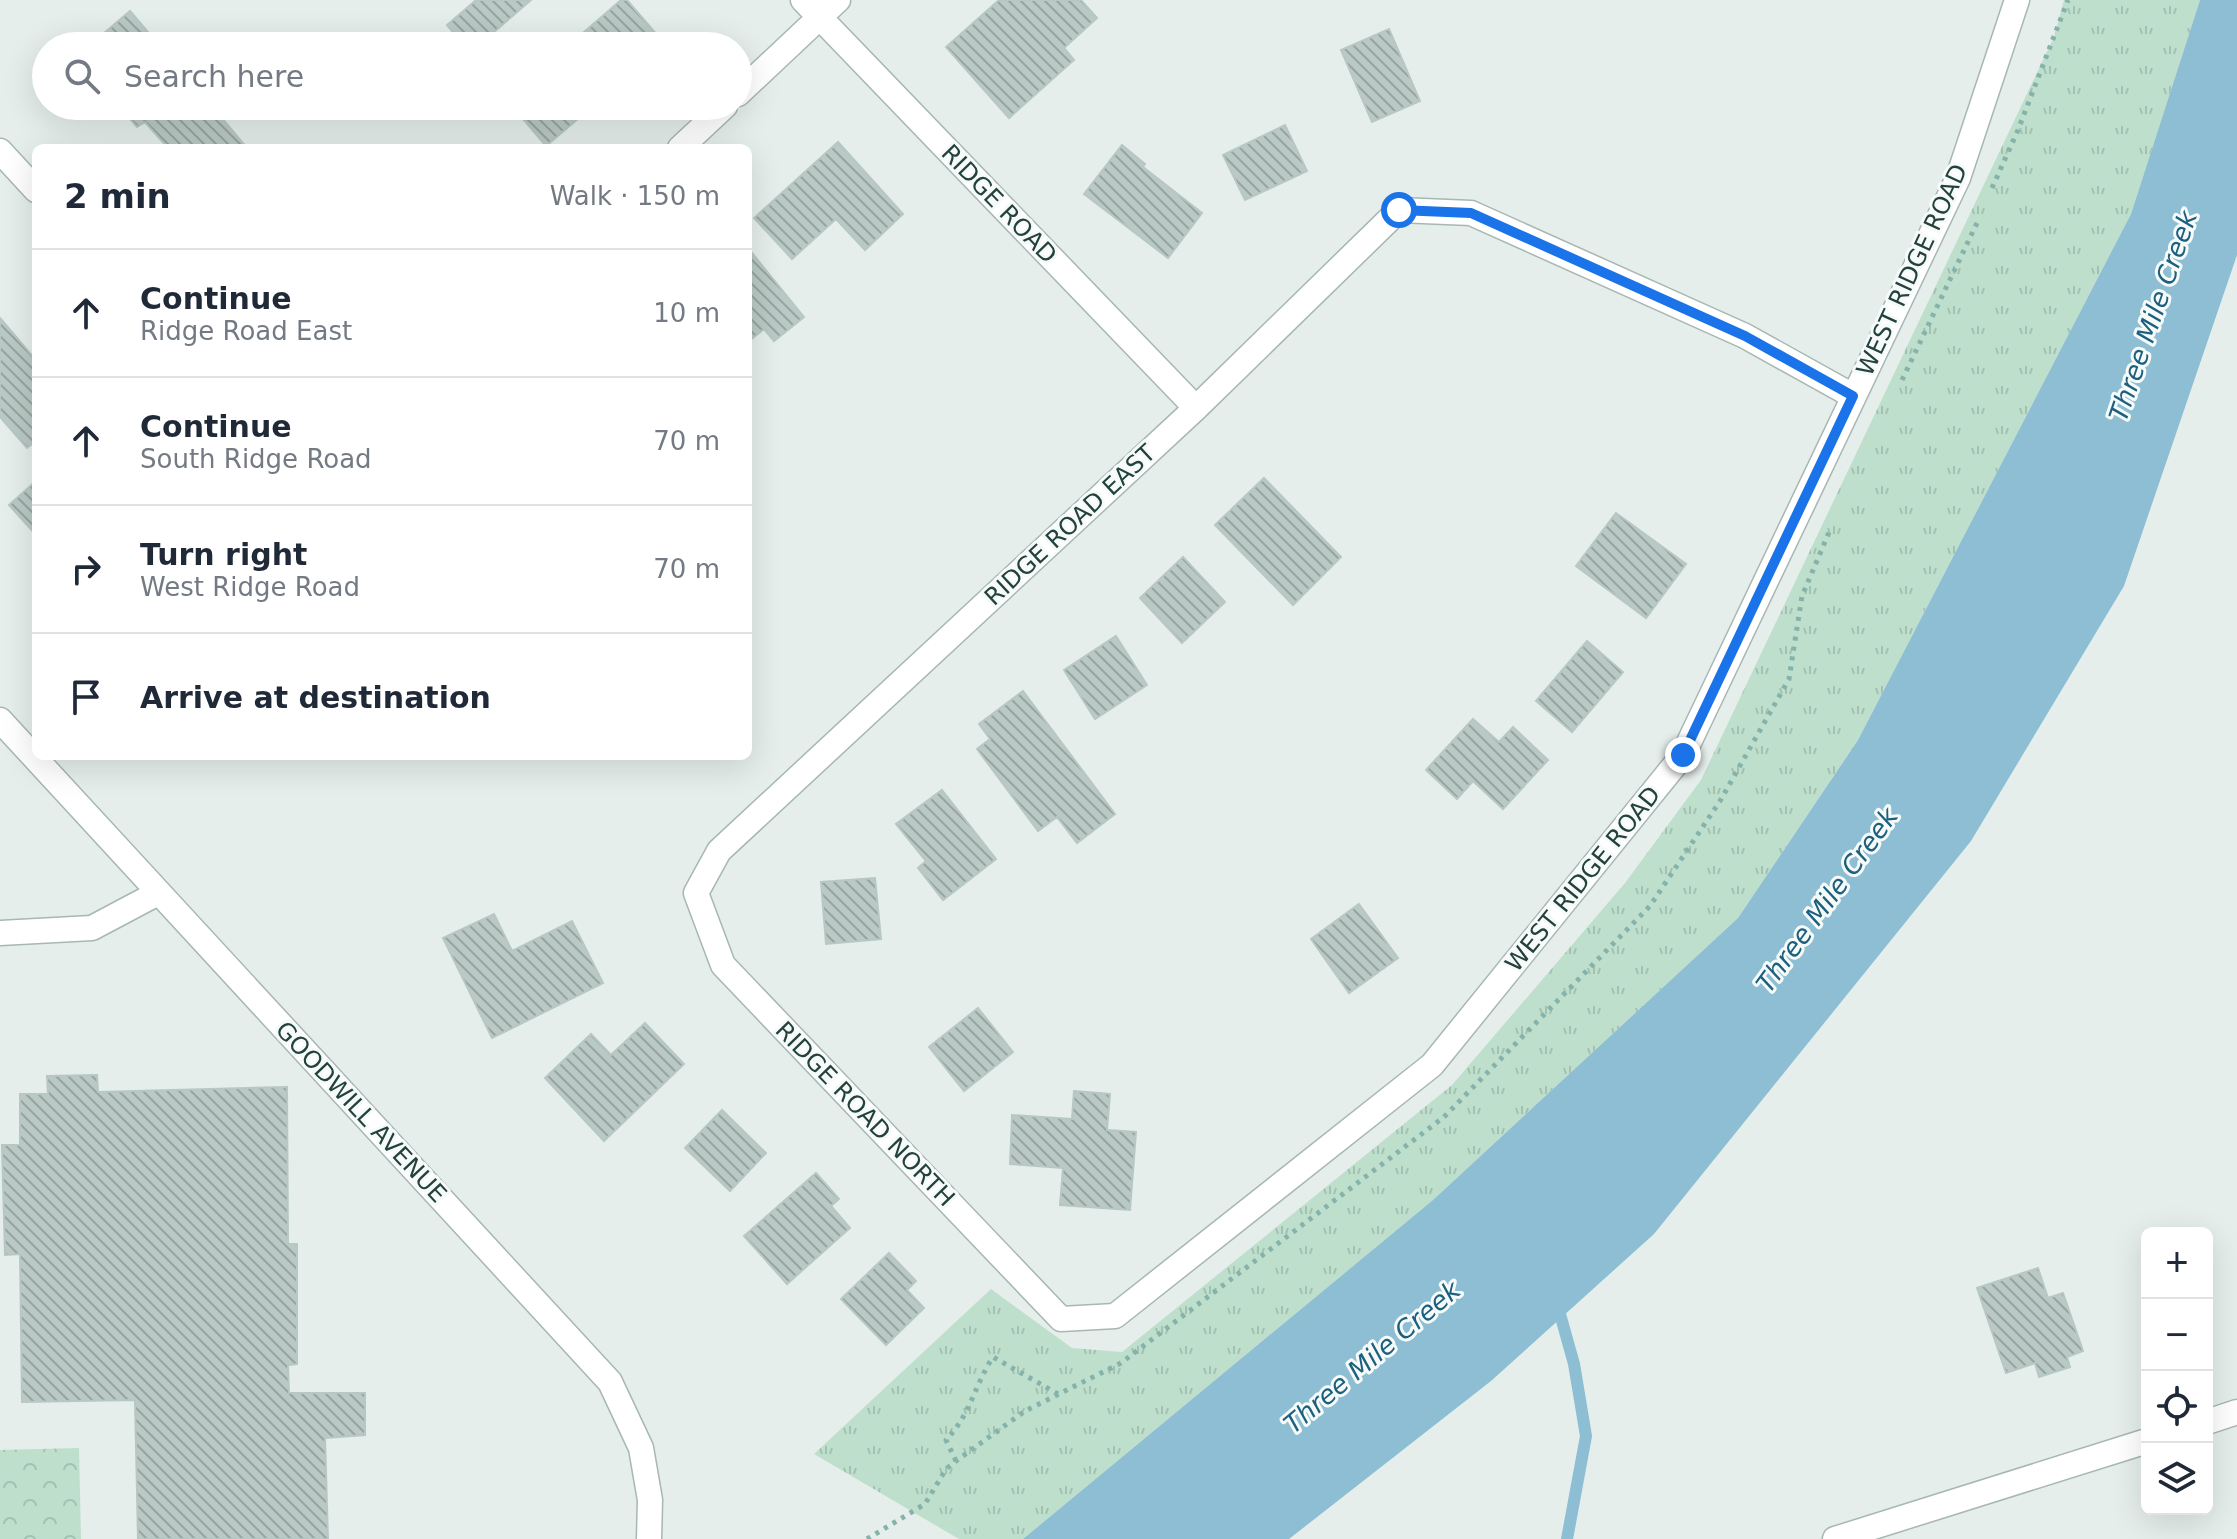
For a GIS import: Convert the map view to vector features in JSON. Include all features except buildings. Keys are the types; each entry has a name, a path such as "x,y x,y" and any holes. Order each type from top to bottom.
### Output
{"street":[{"path":"752,78 811,9 838,0"},
{"name":"WEST RIDGE ROAD","path":"1061,1319 1115,1316 1432,1065 1683,755 1958,178 2017,0"},
{"name":"RIDGE ROAD","path":"811,9 1196,408"},
{"path":"684,144 710,120"},
{"path":"0,151 32,186"},
{"name":"RIDGE ROAD EAST","path":"696,893 719,851 1196,408 1399,210 1471,213 1745,336 1853,396"},
{"name":"GOODWILL AVENUE","path":"0,720 32,755"},
{"name":"GOODWILL AVENUE","path":"37,760 610,1382 641,1448 650,1500 649,1539"},
{"path":"0,933 92,928 158,893"},
{"name":"RIDGE ROAD NORTH","path":"696,893 723,965 1061,1319"},
{"path":"2213,1420 2237,1412"},
{"path":"1835,1539 2141,1443"}],"path":[{"path":"956,1461 946,1440 961,1424 982,1373 993,1357 1058,1394"},
{"path":"867,1539 893,1522"}],"green space":[{"path":"2064,0 2200,0 2131,214 1858,740 1738,918 1433,1200 1023,1539 959,1539 814,1454 991,1289 1072,1348 1122,1352 1452,1085 1625,883 1701,780 2054,37"},
{"path":"79,1448 81,1539 0,1539 0,1450"}],"water":[{"name":"Three Mile Creek","path":"2200,0 2237,0 2237,255 2124,586 1971,841 1654,1234 1491,1381 1289,1539 1023,1539 1433,1200 1738,918 1858,740 2131,214"}],"waterway":[{"path":"1557,1303 1574,1364 1586,1436 1567,1539"}],"route":[{"path":"1399,210 1471,213 1745,336 1853,396 1683,755"}]}
